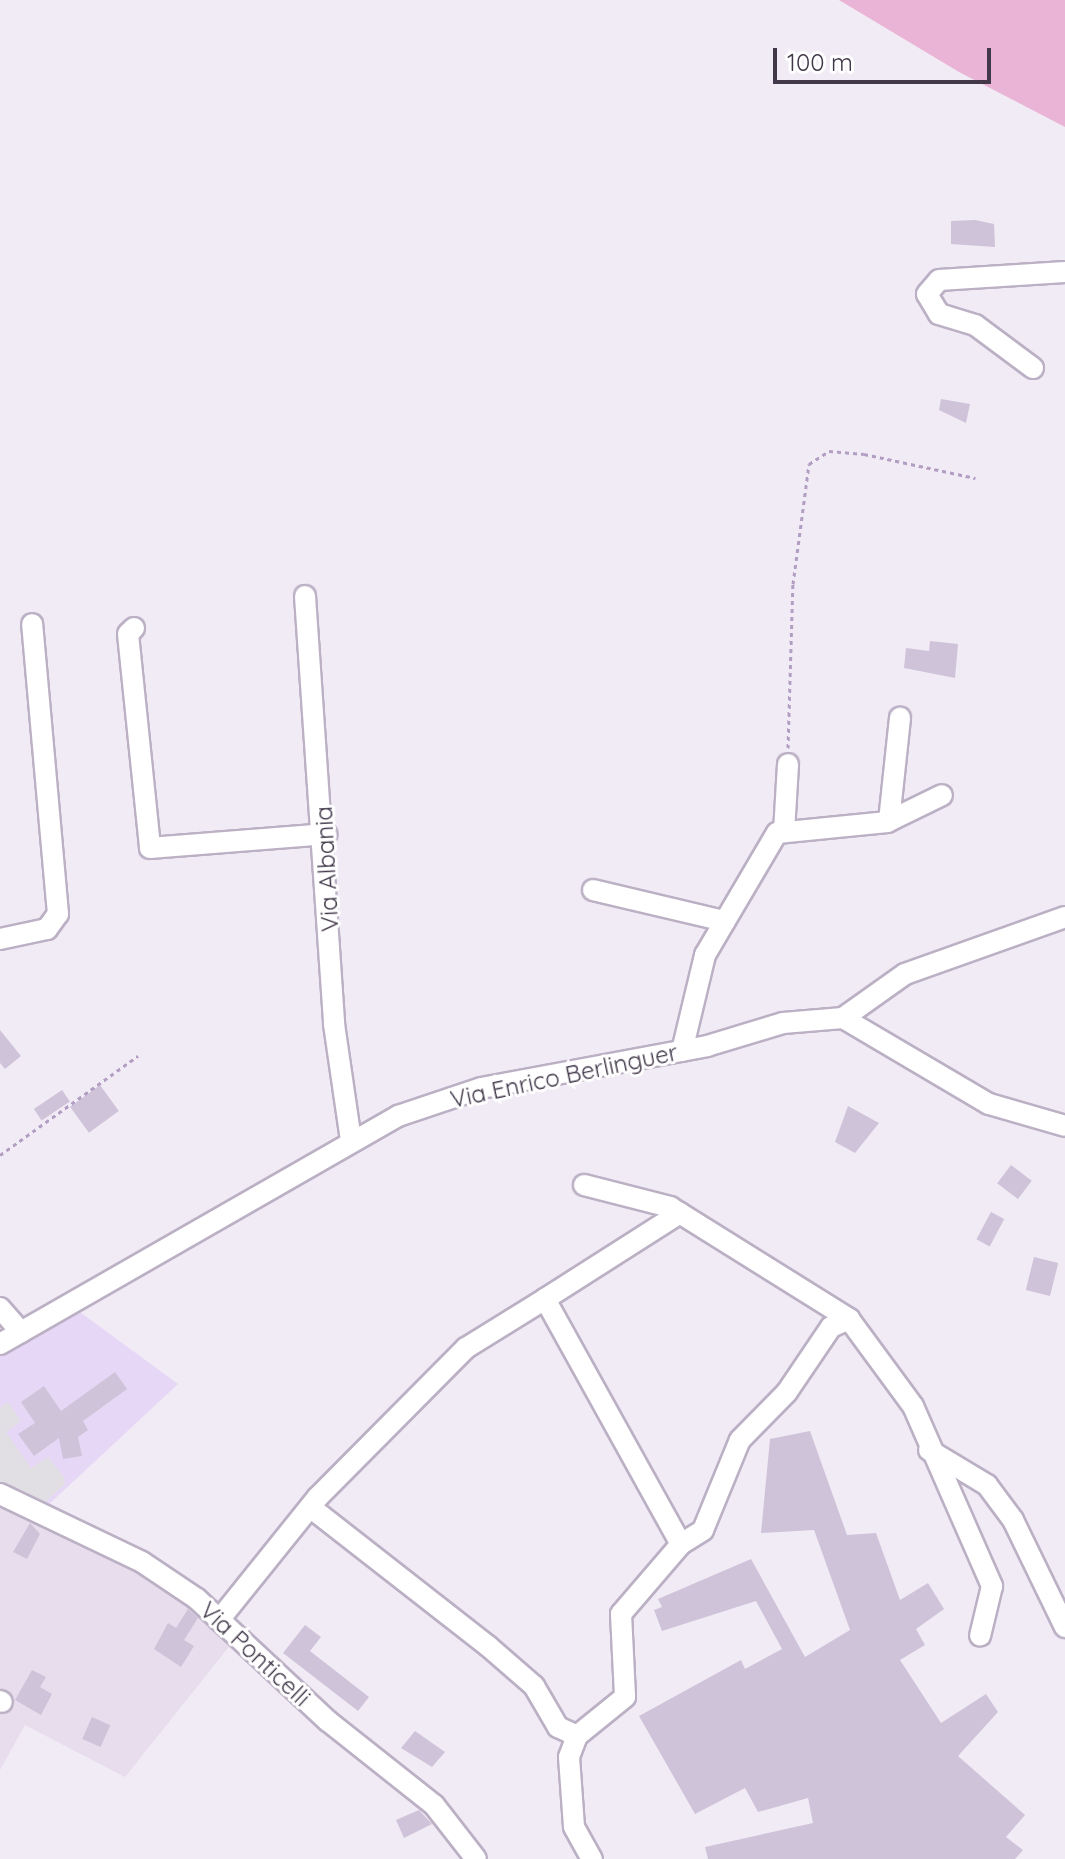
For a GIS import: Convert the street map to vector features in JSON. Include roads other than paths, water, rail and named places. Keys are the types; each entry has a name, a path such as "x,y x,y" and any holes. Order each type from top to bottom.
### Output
{"street":[{"path":"1033,368 975,325 939,314 927,294 939,280 1065,272"},
{"name":"Via Albania","path":"305,596 326,834 334,1024 351,1140"},
{"path":"0,939 47,929 58,918 32,624"},
{"path":"134,628 129,649 150,848 326,834"},
{"path":"889,821 900,718"},
{"path":"682,1051 705,955 784,832 788,764"},
{"path":"784,832 889,821 942,795"},
{"path":"593,890 724,921"},
{"path":"1065,917 905,974 843,1018 989,1104 1065,1126"},
{"name":"Via Enrico Berlinguer","path":"0,1344 351,1140 481,1088 682,1051 783,1023 843,1018"},
{"path":"584,1185 680,1213 849,1319 887,1363 992,1586 980,1636"},
{"path":"219,1620 310,1507 466,1348 680,1213"},
{"path":"545,1299 681,1544"},
{"path":"0,1308 21,1332"},
{"path":"592,1859 574,1827 567,1794 577,1736 625,1697 621,1614 681,1544 703,1530 740,1440 793,1385 831,1327 849,1319"},
{"path":"929,1450 987,1485 1013,1520 1065,1627"},
{"name":"Via Ponticelli","path":"0,1494 142,1562 219,1620 434,1805 476,1859"},
{"path":"310,1507 488,1646 534,1686 558,1727 577,1736"}]}
